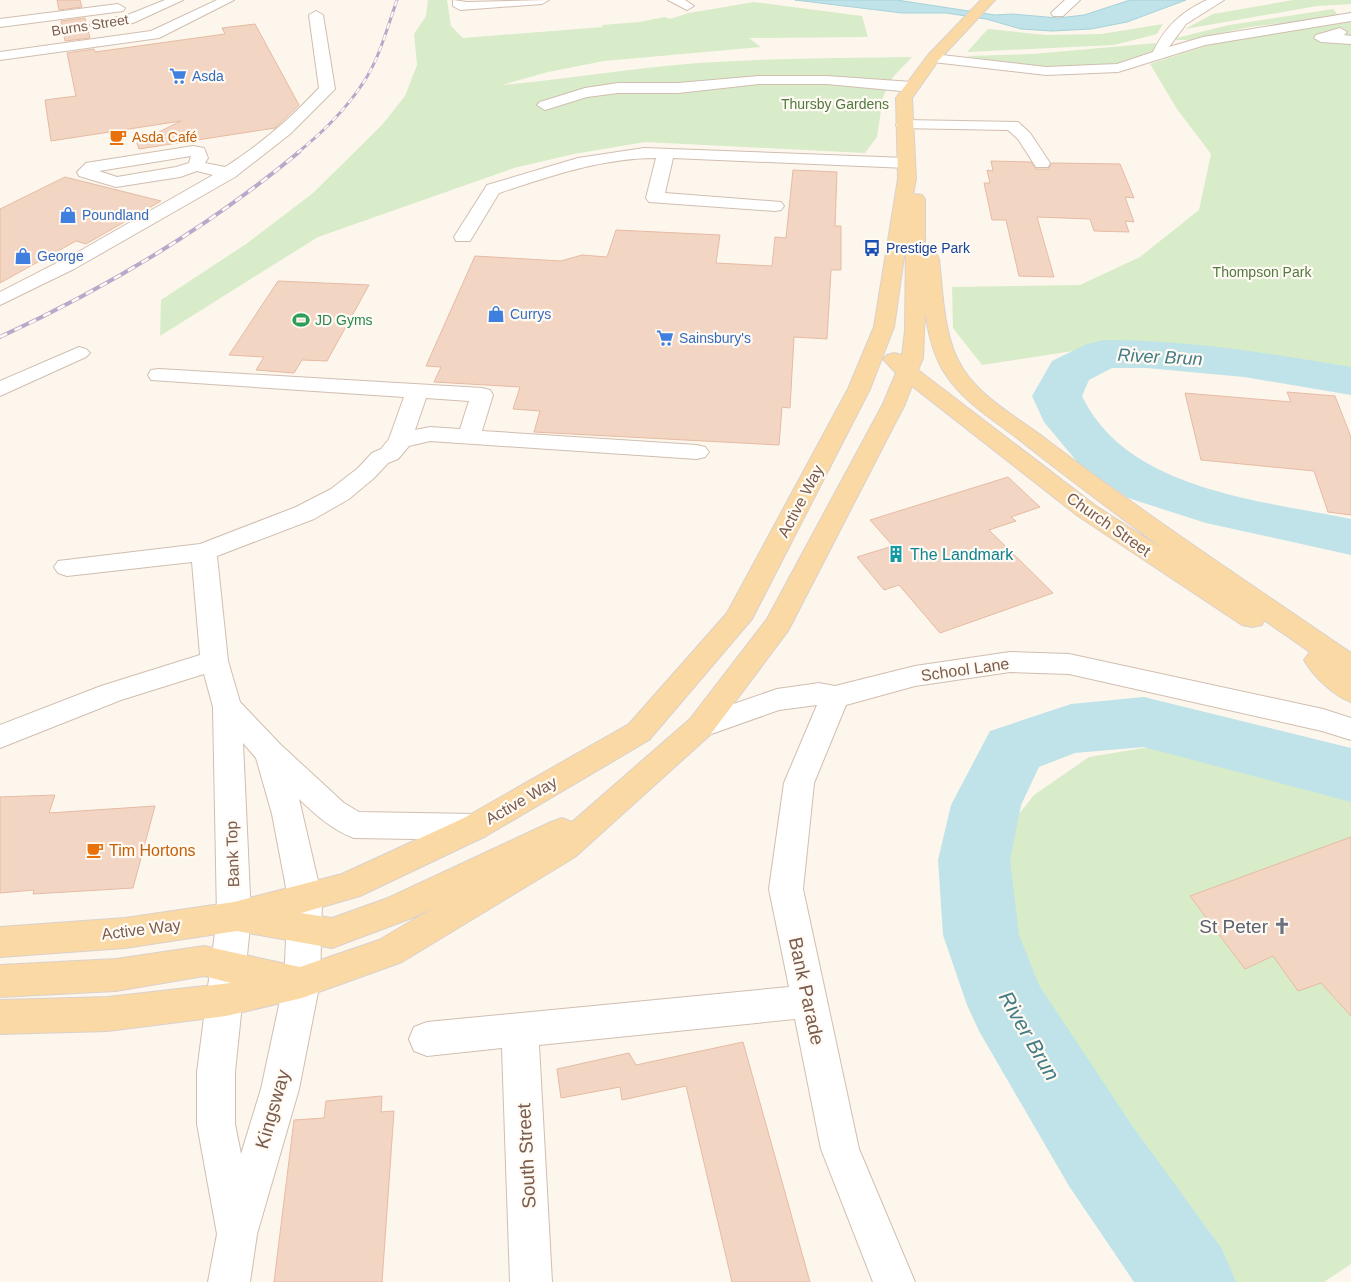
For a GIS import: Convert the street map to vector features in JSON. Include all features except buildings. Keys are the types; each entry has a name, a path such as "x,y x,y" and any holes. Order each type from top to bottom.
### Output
{"main road":[{"path":"0,1017 108,1014 227,983 302,982 390,951 564,848 700,727 778,624 894,404 907,372 915,331 916,199 907,171 904,98 938,52 984,4"},
{"name":"Active Way","path":"0,942 125,933 234,917 305,913 348,886 475,827 639,732 738,619 859,389 880,340 907,171"},
{"name":"Church Street","path":"916,199 926,219 935,300 949,363 964,385 1058,459 1351,667"},
{"name":"Church Street","path":"880,340 887,352 907,372 1012,451 1087,511 1156,558 1318,660 1351,691"},
{"path":"859,389 886,376 907,372 938,377 964,385"},
{"path":"305,913 332,933 400,908 608,809"},
{"path":"0,981 116,975 204,961 227,983"}],"street":[{"name":"Burns Street","path":"79,27 128,20 144,6 176,0"},
{"path":"0,56 154,35 227,0"},
{"path":"460,3 542,0"},
{"path":"1058,13 1073,0"},
{"path":"1161,50 1172,30 1186,15 1217,0"},
{"path":"0,23 144,6"},
{"path":"0,299 40,281 229,173 269,145 310,109 327,89 316,15"},
{"path":"938,52 1046,71 1118,68 1161,50 1203,41 1351,17"},
{"path":"128,20 131,38"},
{"path":"1351,30 1330,33 1320,38 1351,40"},
{"path":"545,105 585,93 618,88 678,88 759,80 827,80 912,87"},
{"path":"904,125 1012,125 1024,136 1042,163"},
{"path":"195,166 200,158 198,152 188,151 92,167 85,172 116,182 180,172 195,166 229,173"},
{"path":"463,236 493,189 604,159 646,152 907,171"},
{"path":"666,153 654,198 775,206"},
{"path":"0,389 79,353"},
{"path":"159,375 482,395 469,437"},
{"path":"399,443 417,391"},
{"path":"67,567 204,552 305,513 340,494 366,473 380,458 390,454 393,446 407,438 430,434 697,452"},
{"name":"Bank Top","path":"204,552 214,661 227,707 234,917 227,983"},
{"path":"0,737 111,693 214,661"},
{"name":"School Lane","path":"700,727 777,700 819,694 835,697 915,676 1010,662 1069,664 1323,720 1351,730"},
{"name":"Bank Parade","path":"835,697 799,783 786,889 840,1149 894,1282"},
{"name":"Bank Top","path":"227,707 270,753 333,812 354,826 475,827"},
{"name":"Bank Top","path":"270,753 288,814 305,913 302,982"},
{"name":"Kingsway","path":"229,1282 236,1234 280,1089 302,982"},
{"name":"Kingsway","path":"227,983 216,1072 216,1124 236,1234"},
{"path":"427,1039 809,1002"},
{"name":"South Street","path":"520,1031 531,1282"}],"green space":[{"name":"Thursby Gardens","path":"428,0 447,0 451,26 463,38 603,27 602,25 639,22 665,17 670,19 689,13 754,2 862,16 868,37 749,38 761,47 604,61 548,72 502,85 699,63 779,59 912,57 893,77 883,97 877,137 865,153 645,142 574,154 514,168 318,237 160,336 161,300 246,244 313,193 382,125 405,96 417,65 414,34 426,16"},
{"path":"1293,0 1351,0 1351,4 1317,6 1185,29 1213,14"},
{"path":"1333,9 1339,16 1250,27 1189,40 1168,40 1229,25"},
{"name":"Thompson Park","path":"1351,17 1351,374 1208,353 1106,346 982,365 953,328 952,287 1080,285 1140,257 1199,210 1211,154 1177,109 1150,64 1255,30"},
{"path":"1163,24 1157,34 1114,45 967,52 988,29 1046,35 1101,34"},
{"path":"1156,43 1153,53 1128,62 1101,67 1043,68 966,56 1033,54"},
{"path":"1149,747 1351,789 1351,1264 1324,1282 1224,1282 1094,1101 1025,994 1002,929 999,839 1034,795 1089,757"}],"water":[{"path":"795,0 897,0 995,15 1012,14 1058,18 1084,15 1130,0 1186,0 1127,22 1091,29 1052,31 1021,29 986,19 946,13 902,13"}],"waterway":[{"name":"River Brun","path":"1351,381 1244,363 1146,354 1104,354 1069,371 1057,396 1069,422 1097,453 1147,486 1206,506 1351,537"},
{"name":"River Brun","path":"1189,1282 1100,1155 1007,1005 981,935 974,860 986,805 1014,749 1071,729 1144,722 1351,775"}],"railway":[{"path":"297,153 332,122 361,86 378,55 397,0"},
{"path":"0,337 79,298 156,254 229,206 299,152"}],"place":[{"name":"Asda","path":"178,76"},
{"name":"Asda Café","path":"118,137"},
{"name":"Poundland","path":"68,215"},
{"name":"Prestige Park","path":"872,248"},
{"name":"George","path":"23,256"},
{"name":"Currys","path":"496,314"},
{"name":"JD Gyms","path":"301,320"},
{"name":"Sainsbury's","path":"665,338"},
{"name":"The Landmark","path":"896,554"},
{"name":"Tim Hortons","path":"95,850"},
{"name":"St Peter","path":"1282,926"}]}
